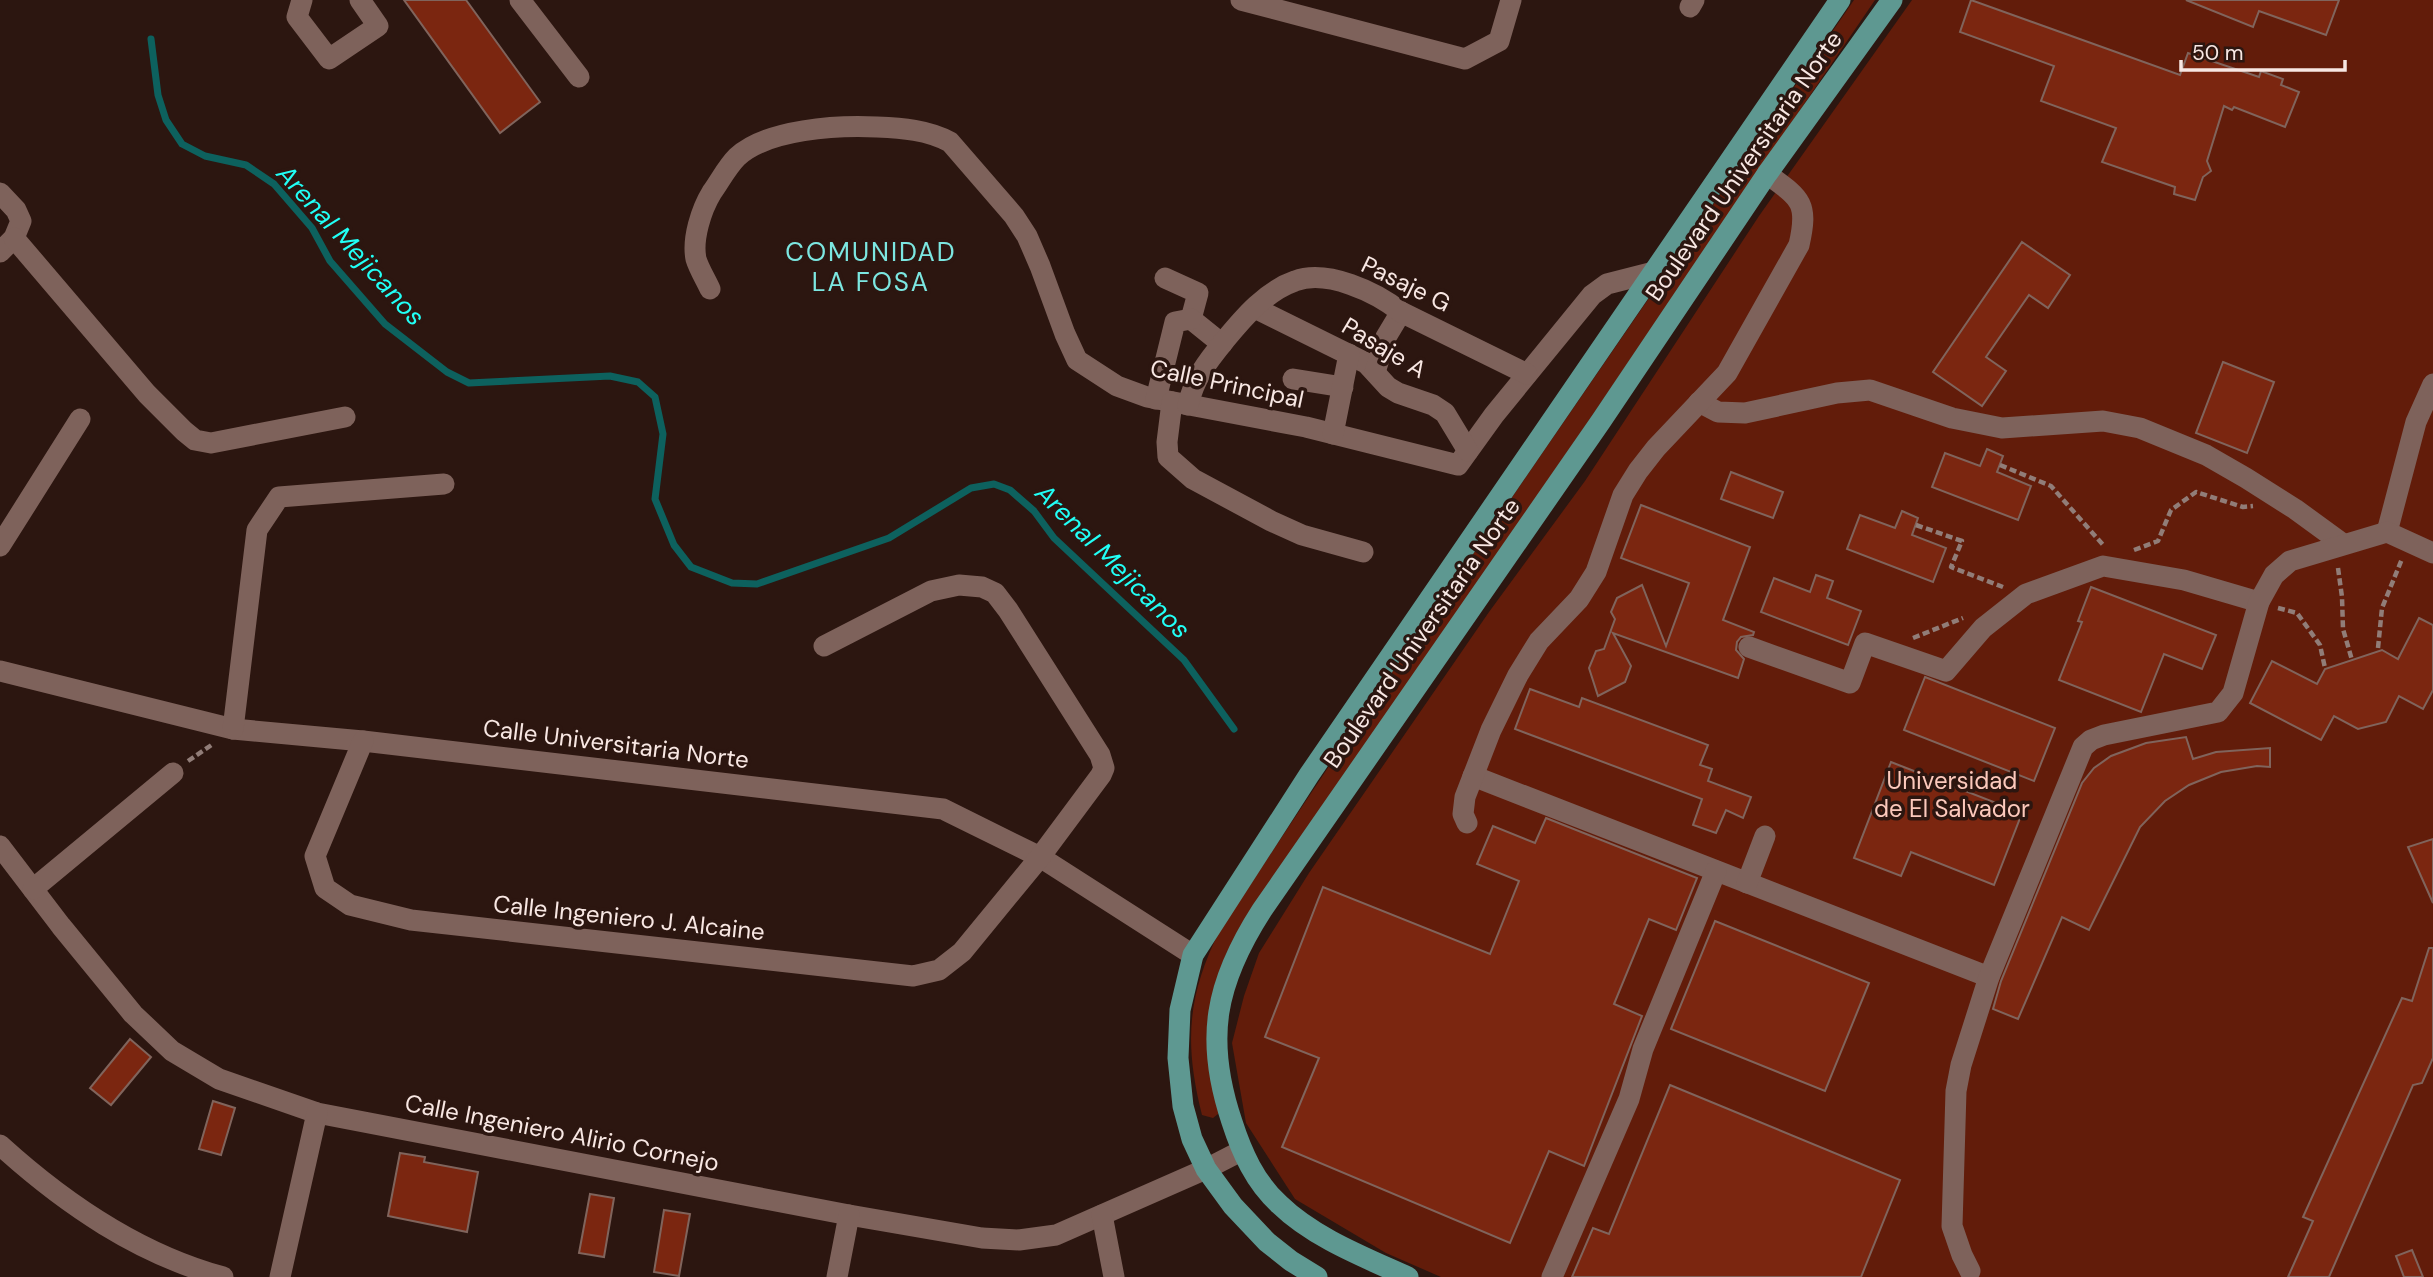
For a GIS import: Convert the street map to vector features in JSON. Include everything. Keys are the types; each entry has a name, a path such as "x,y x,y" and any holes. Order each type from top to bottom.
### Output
{"main road":[{"name":"Boulevard Universitaria Norte","path":"1317,1277 1267,1242 1233,1206 1206,1169 1192,1139 1178,1058 1180,1010 1193,955 1309,775 1840,0"},
{"name":"Boulevard Universitaria Norte","path":"1408,1277 1336,1243 1294,1216 1268,1193 1241,1152 1225,1103 1216,1056 1220,1002 1233,959 1262,911 1601,421 1767,174 1892,0"}],"street":[{"path":"302,0 297,17 329,59 378,26 360,0"},
{"path":"520,0 579,77"},
{"path":"1241,0 1299,7 1465,58 1499,41 1511,0"},
{"name":"Calle Principal","path":"710,289 696,260 695,238 707,201 738,156 766,141 793,133 844,126 904,128 940,136 950,142 1014,216 1027,236 1077,360 1117,386 1172,402 1333,434 1458,465 1468,451"},
{"path":"1467,824 1463,814 1464,805 1473,776 1491,730 1525,664 1539,641 1579,599 1596,572 1623,495 1656,448 1727,373 1799,245 1804,224 1802,205 1792,192 1767,174"},
{"path":"0,193 22,221 7,245 147,394 195,440 211,443 345,417"},
{"path":"1468,451 1592,295 1607,284 1654,272"},
{"path":"1165,278 1198,293 1191,319"},
{"name":"Pasaje G","path":"1172,402 1191,390 1202,367 1262,300 1294,281 1308,278 1357,286 1389,302 1401,312 1527,374"},
{"name":"Pasaje A","path":"1255,307 1366,363 1388,387 1433,405 1445,413 1468,451"},
{"path":"1375,372 1385,337 1401,312"},
{"path":"1222,344 1191,319 1175,321 1168,457 1193,479 1302,535 1363,552"},
{"path":"1333,434 1349,354"},
{"path":"1293,379 1343,387"},
{"path":"2387,532 2416,422 2433,384"},
{"path":"1699,402 1718,412 1745,413 1838,393 1870,390 1952,418 2002,428 2103,421 2140,428 2206,456 2246,478 2343,544"},
{"path":"0,546 80,418"},
{"path":"233,729 257,530 279,497 444,484"},
{"path":"1970,1271 1952,1227 1956,1091 1961,1065 1989,977 2083,747 2091,740 2104,735 2218,712 2227,704 2233,692 2259,602 2274,575 2290,561 2387,532 2433,553"},
{"path":"1749,647 1850,682 1865,643 1946,670 1983,628 2026,594 2102,566 2184,580 2259,602"},
{"name":"Calle Ingeniero J. Alcaine","path":"363,741 315,856 325,888 349,905 411,920 913,976 939,970 962,953 1040,857 1101,775 1104,768 1101,755 1008,610 995,593 982,587 959,585 931,591 824,646"},
{"name":"Calle Universitaria Norte","path":"0,671 233,729 363,741 943,809 1040,857 1193,955"},
{"path":"33,889 173,773"},
{"path":"1473,776 1989,977"},
{"path":"1747,883 1765,836"},
{"name":"Calle Ingeniero Alirio Cornejo","path":"0,846 133,1014 172,1051 219,1079 317,1113 849,1215 982,1238 1019,1240 1056,1235 1241,1152"},
{"path":"1552,1277 1629,1099 1643,1049 1716,871"},
{"path":"280,1277 317,1113"},
{"path":"0,1145 28,1171 111,1230 184,1265 223,1277"},
{"path":"837,1277 849,1215"},
{"path":"1102,1215 1114,1277"}],"path":[{"path":"2000,465 2051,486 2104,547"},
{"path":"1916,525 1962,541 1951,567 2011,590"},
{"path":"2378,648 2382,608 2401,561 2412,544"},
{"path":"2321,551 2338,568 2343,629 2352,660"},
{"path":"2259,602 2297,613 2320,645 2325,668"},
{"path":"173,773 233,729"}],"green space":[{"path":"1854,0 1875,0 1227,952 1213,994 1208,1029 1219,1108 1218,1114 1213,1118 1202,1115 1193,1065 1192,1020 1201,977 1220,930 1387,679"},
{"name":"Universidad de El Salvador","path":"1912,0 2433,0 2433,1277 1441,1277 1386,1253 1295,1199 1246,1123 1232,1043 1259,953 1309,873 1489,612 1585,481 1759,216"}],"building":[{"path":"404,0 466,0 540,102 500,133"},
{"path":"1971,0 2180,75 2188,53 2259,77 2261,71 2283,79 2281,85 2299,92 2285,127 2234,107 2232,110 2224,106 2207,161 2211,171 2203,177 2195,200 2174,194 2175,187 2102,162 2116,128 2041,101 2054,66 1960,32"},
{"path":"2186,0 2339,0 2326,35 2259,11 2253,27"},
{"path":"2022,242 2070,275 2048,308 2029,295 1986,357 2006,371 1982,406 1933,372"},
{"path":"2223,362 2274,382 2247,453 2196,433"},
{"path":"1987,449 2003,456 1997,472 2031,486 2018,520 1932,487 1945,453 1980,466"},
{"path":"1731,472 1783,492 1773,518 1721,499"},
{"path":"1641,505 1750,547 1723,620 1754,632 1753,635 1741,637 1737,642 1736,650 1744,659 1738,678 1613,633 1631,666 1625,682 1598,696 1589,668 1596,651 1604,649 1615,619 1611,612 1617,598 1642,585 1666,646 1689,583 1621,558"},
{"path":"1902,511 1918,518 1912,535 1946,548 1933,582 1847,549 1860,515 1895,528"},
{"path":"1816,575 1833,581 1827,598 1861,611 1848,645 1761,612 1774,578 1810,592"},
{"path":"2091,587 2216,635 2202,669 2164,654 2141,712 2059,680 2082,622 2078,621"},
{"path":"2419,618 2433,625 2433,690 2423,709 2399,696 2386,722 2358,729 2334,716 2321,740 2250,703 2272,661 2317,684 2325,669 2382,650 2398,659"},
{"path":"1925,677 2055,728 2034,781 1904,730"},
{"path":"1530,689 1579,707 1582,698 1708,745 1700,765 1712,769 1708,781 1751,797 1743,818 1726,810 1716,833 1693,825 1702,799 1515,729"},
{"path":"2186,737 2193,759 2216,752 2270,748 2270,767 2257,766 2221,772 2189,785 2165,801 2140,827 2089,930 2062,917 2018,1019 1993,1009 2001,981 2082,783 2094,768 2111,756 2146,743"},
{"path":"1891,762 2022,813 1994,885 1911,852 1901,876 1854,858"},
{"path":"1546,818 1697,878 1676,930 1649,919 1614,1004 1642,1016 1584,1166 1549,1151 1510,1243 1282,1147 1319,1058 1265,1037 1323,887 1490,954 1519,881 1477,864 1493,826 1535,843"},
{"path":"2433,839 2433,903 2408,847"},
{"path":"1715,921 1869,983 1825,1091 1671,1029"},
{"path":"2429,948 2433,948 2433,1058 2422,1083 2413,1085 2329,1277 2288,1277 2313,1221 2303,1217 2402,998 2412,1001"},
{"path":"130,1039 151,1057 111,1105 90,1088"},
{"path":"1670,1085 1900,1180 1861,1277 1572,1277 1593,1228 1609,1234"},
{"path":"213,1101 235,1108 221,1155 199,1149"},
{"path":"400,1153 425,1157 424,1162 478,1172 467,1232 388,1216"},
{"path":"590,1194 614,1198 604,1257 579,1253"},
{"path":"664,1210 690,1214 679,1276 654,1272"},
{"path":"2412,1250 2423,1277 2404,1277 2396,1256"}],"waterway":[{"name":"Arenal Mejicanos","path":"151,39 158,95 166,120 182,144 205,156 246,165 274,184 312,228 330,261 385,324 447,372 469,383 610,376 638,382 655,397 663,434 655,499 674,545 691,567 732,583 757,584 889,538 971,488 994,484 1010,490 1034,511 1054,538 1184,660 1234,729"}],"district":[{"name":"COMUNIDAD LA FOSA","path":"871,267"}]}
